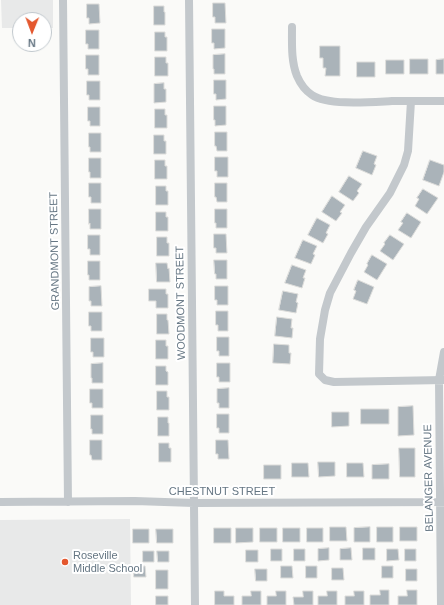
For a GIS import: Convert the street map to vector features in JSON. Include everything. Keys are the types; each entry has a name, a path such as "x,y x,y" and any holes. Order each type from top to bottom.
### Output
{"street":[{"name":"GRANDMONT STREET","path":"63,0 68,502"},
{"name":"WOODMONT STREET","path":"189,0 195,605"},
{"path":"292,27 293,64 298,77 304,87 312,95 320,99 352,102 444,101"},
{"path":"411,101 408,151 404,166 390,193 366,227 351,252 330,293 324,310 320,339 319,374 325,380 334,382 441,380"},
{"name":"BELANGER AVENUE","path":"441,605 441,380 444,352"},
{"name":"CHESTNUT STREET","path":"0,502 135,501 194,504 442,502"}],"shaded area":[{"path":"1,0 53,0 53,28 52,12 12,12 12,28 2,28"},
{"name":"Roseville Middle School","path":"130,519 131,605 0,605 0,520"}],"building":[{"path":"213,3 225,3 226,23 215,23 215,17 213,17"},
{"path":"87,4 99,4 100,23 89,24 89,18 87,18"},
{"path":"154,6 164,6 165,25 154,25"},
{"path":"212,29 225,29 225,48 214,49 214,43 212,43"},
{"path":"86,30 99,30 99,49 88,49 88,44 86,44"},
{"path":"155,32 165,32 165,37 167,37 167,51 155,51"},
{"path":"320,46 340,46 340,76 325,76 326,68 323,68 323,58 320,58"},
{"path":"225,54 225,74 214,74 213,55"},
{"path":"86,55 99,55 99,75 88,75 88,69 86,69"},
{"path":"155,57 166,57 166,63 168,63 168,76 155,76"},
{"path":"410,59 428,59 428,74 410,74"},
{"path":"444,59 444,74 436,74 436,60"},
{"path":"386,60 404,60 404,74 386,74"},
{"path":"357,62 375,62 375,77 357,77"},
{"path":"214,80 226,80 226,99 216,100 216,94 214,94"},
{"path":"87,81 100,81 100,100 89,100 89,95 87,95"},
{"path":"164,83 164,89 166,89 166,102 154,103 154,84"},
{"path":"214,106 226,106 226,125 215,126"},
{"path":"88,107 100,107 100,126 90,126 90,121 88,121"},
{"path":"155,109 165,109 165,115 167,115 167,128 155,128"},
{"path":"215,132 227,132 227,151 217,151 215,146"},
{"path":"89,133 101,133 101,152 90,152"},
{"path":"154,135 164,135 164,141 166,141 166,154 154,154"},
{"path":"363,151 377,156 374,164 376,165 372,175 356,168"},
{"path":"215,157 228,157 228,177 217,177 217,171 215,171"},
{"path":"89,158 101,158 101,178 90,178"},
{"path":"155,160 165,160 165,166 167,166 167,179 155,179"},
{"path":"430,160 444,165 444,172 439,186 423,180"},
{"path":"349,176 362,184 357,191 359,193 353,201 339,192"},
{"path":"89,183 101,183 101,203 91,203 91,197 89,197"},
{"path":"215,183 227,183 227,202 217,202 215,197"},
{"path":"156,186 166,186 166,191 168,191 168,205 156,205"},
{"path":"423,189 438,198 427,214 415,206 419,199 417,198"},
{"path":"332,196 345,205 340,212 342,213 336,221 322,212"},
{"path":"89,209 101,209 101,229 90,229"},
{"path":"215,209 227,209 227,228 216,228"},
{"path":"156,212 166,212 166,217 168,217 168,231 156,231"},
{"path":"407,213 421,222 411,238 398,230"},
{"path":"317,218 330,225 326,233 328,234 323,243 308,235"},
{"path":"214,234 226,234 227,253 216,253 216,248 214,248"},
{"path":"88,235 100,235 100,255 90,255 90,249 88,249"},
{"path":"390,235 404,244 393,260 380,251"},
{"path":"157,237 167,237 167,243 169,243 169,256 157,256"},
{"path":"303,240 317,246 313,254 315,255 311,264 295,258"},
{"path":"372,255 387,264 377,280 364,272"},
{"path":"214,260 227,260 227,279 216,279"},
{"path":"88,261 100,261 100,280 89,280"},
{"path":"156,263 167,263 170,282 157,282"},
{"path":"292,265 306,270 302,288 285,283"},
{"path":"358,280 374,287 367,304 353,299 356,291 354,290"},
{"path":"101,286 102,306 91,306 91,301 89,301 89,287"},
{"path":"215,286 228,286 228,305 217,305 217,300 215,300"},
{"path":"149,289 166,289 166,294 168,294 168,308 156,308 156,301 149,301"},
{"path":"283,291 298,294 296,313 279,310"},
{"path":"216,311 228,311 228,331 218,331 218,325 216,325"},
{"path":"89,312 102,312 102,331 91,331 91,326 89,326"},
{"path":"157,314 167,314 169,334 157,334"},
{"path":"277,317 292,319 292,338 275,336"},
{"path":"217,337 229,337 229,356 219,356 219,351 217,351"},
{"path":"91,338 104,338 104,357 93,357 93,352 91,352"},
{"path":"156,340 166,340 166,346 168,346 168,359 156,359"},
{"path":"274,344 289,345 289,353 291,353 290,364 273,363"},
{"path":"103,363 103,383 92,383 91,364"},
{"path":"217,363 230,363 230,382 219,382 219,377 217,377"},
{"path":"156,366 166,366 166,371 168,372 168,385 156,385"},
{"path":"229,388 229,408 219,408 219,403 217,403 217,389"},
{"path":"90,389 103,389 103,408 92,408 92,403 90,403"},
{"path":"157,391 167,391 167,397 169,397 169,410 157,410"},
{"path":"413,406 414,435 398,436 398,407"},
{"path":"361,409 389,409 389,424 361,424"},
{"path":"332,412 349,412 349,426 332,427"},
{"path":"217,414 229,414 229,433 219,433 219,428 217,428"},
{"path":"91,415 103,415 103,434 92,434"},
{"path":"158,417 168,417 169,436 158,436"},
{"path":"90,440 102,440 102,460 92,460 90,455"},
{"path":"216,440 228,440 229,459 218,459 218,454 216,454"},
{"path":"159,443 169,443 169,448 171,448 171,462 159,462"},
{"path":"399,448 415,448 415,477 400,477"},
{"path":"318,462 335,462 335,476 319,477"},
{"path":"292,463 308,463 309,477 292,477"},
{"path":"347,463 363,463 364,477 347,477"},
{"path":"389,464 389,479 372,479 372,465"},
{"path":"264,465 281,465 281,479 264,479"},
{"path":"330,527 346,527 347,541 330,541"},
{"path":"370,527 370,542 354,542 354,528"},
{"path":"377,527 393,527 393,542 377,542"},
{"path":"400,527 417,527 417,541 400,541"},
{"path":"214,528 231,528 231,543 214,543"},
{"path":"236,528 253,528 253,542 236,543"},
{"path":"260,528 277,528 277,542 260,542"},
{"path":"283,528 300,528 300,542 283,542"},
{"path":"307,528 323,528 323,542 307,542"},
{"path":"133,529 149,529 149,543 133,543"},
{"path":"156,529 173,529 173,543 157,543"},
{"path":"329,548 329,560 318,561 318,549"},
{"path":"351,548 352,560 340,560 340,549"},
{"path":"363,548 375,548 375,560 363,560"},
{"path":"271,549 282,549 282,561 271,561"},
{"path":"294,549 305,549 305,561 294,561"},
{"path":"387,549 398,549 399,560 387,561"},
{"path":"405,549 416,549 416,561 405,561"},
{"path":"246,550 258,550 258,562 246,562"},
{"path":"143,551 154,551 154,562 143,562"},
{"path":"157,551 169,551 169,562 158,562"},
{"path":"134,566 145,566 146,577 134,577"},
{"path":"281,566 292,566 293,578 281,578"},
{"path":"306,566 317,566 317,578 306,578"},
{"path":"382,566 393,566 393,578 382,578"},
{"path":"332,568 343,568 344,580 332,580"},
{"path":"255,569 267,569 267,581 256,581"},
{"path":"406,569 417,569 417,581 406,581"},
{"path":"156,570 168,570 168,589 156,589"},
{"path":"380,590 389,590 389,605 370,605 370,595 380,595"},
{"path":"407,590 417,590 417,605 398,605 398,596 407,596"},
{"path":"215,591 224,591 224,596 234,596 234,605 215,605"},
{"path":"251,591 261,591 261,605 242,605 242,596 251,596"},
{"path":"276,591 286,591 286,605 267,605 267,596 276,596"},
{"path":"303,591 313,591 313,605 294,605 293,597 303,597"},
{"path":"327,591 337,591 337,605 318,605 318,596 327,596"},
{"path":"354,591 364,591 364,605 345,605 345,596 354,596"},
{"path":"156,596 168,596 168,605 156,605"}],"place":[{"name":"Roseville Middle School","path":"65,562"}]}
